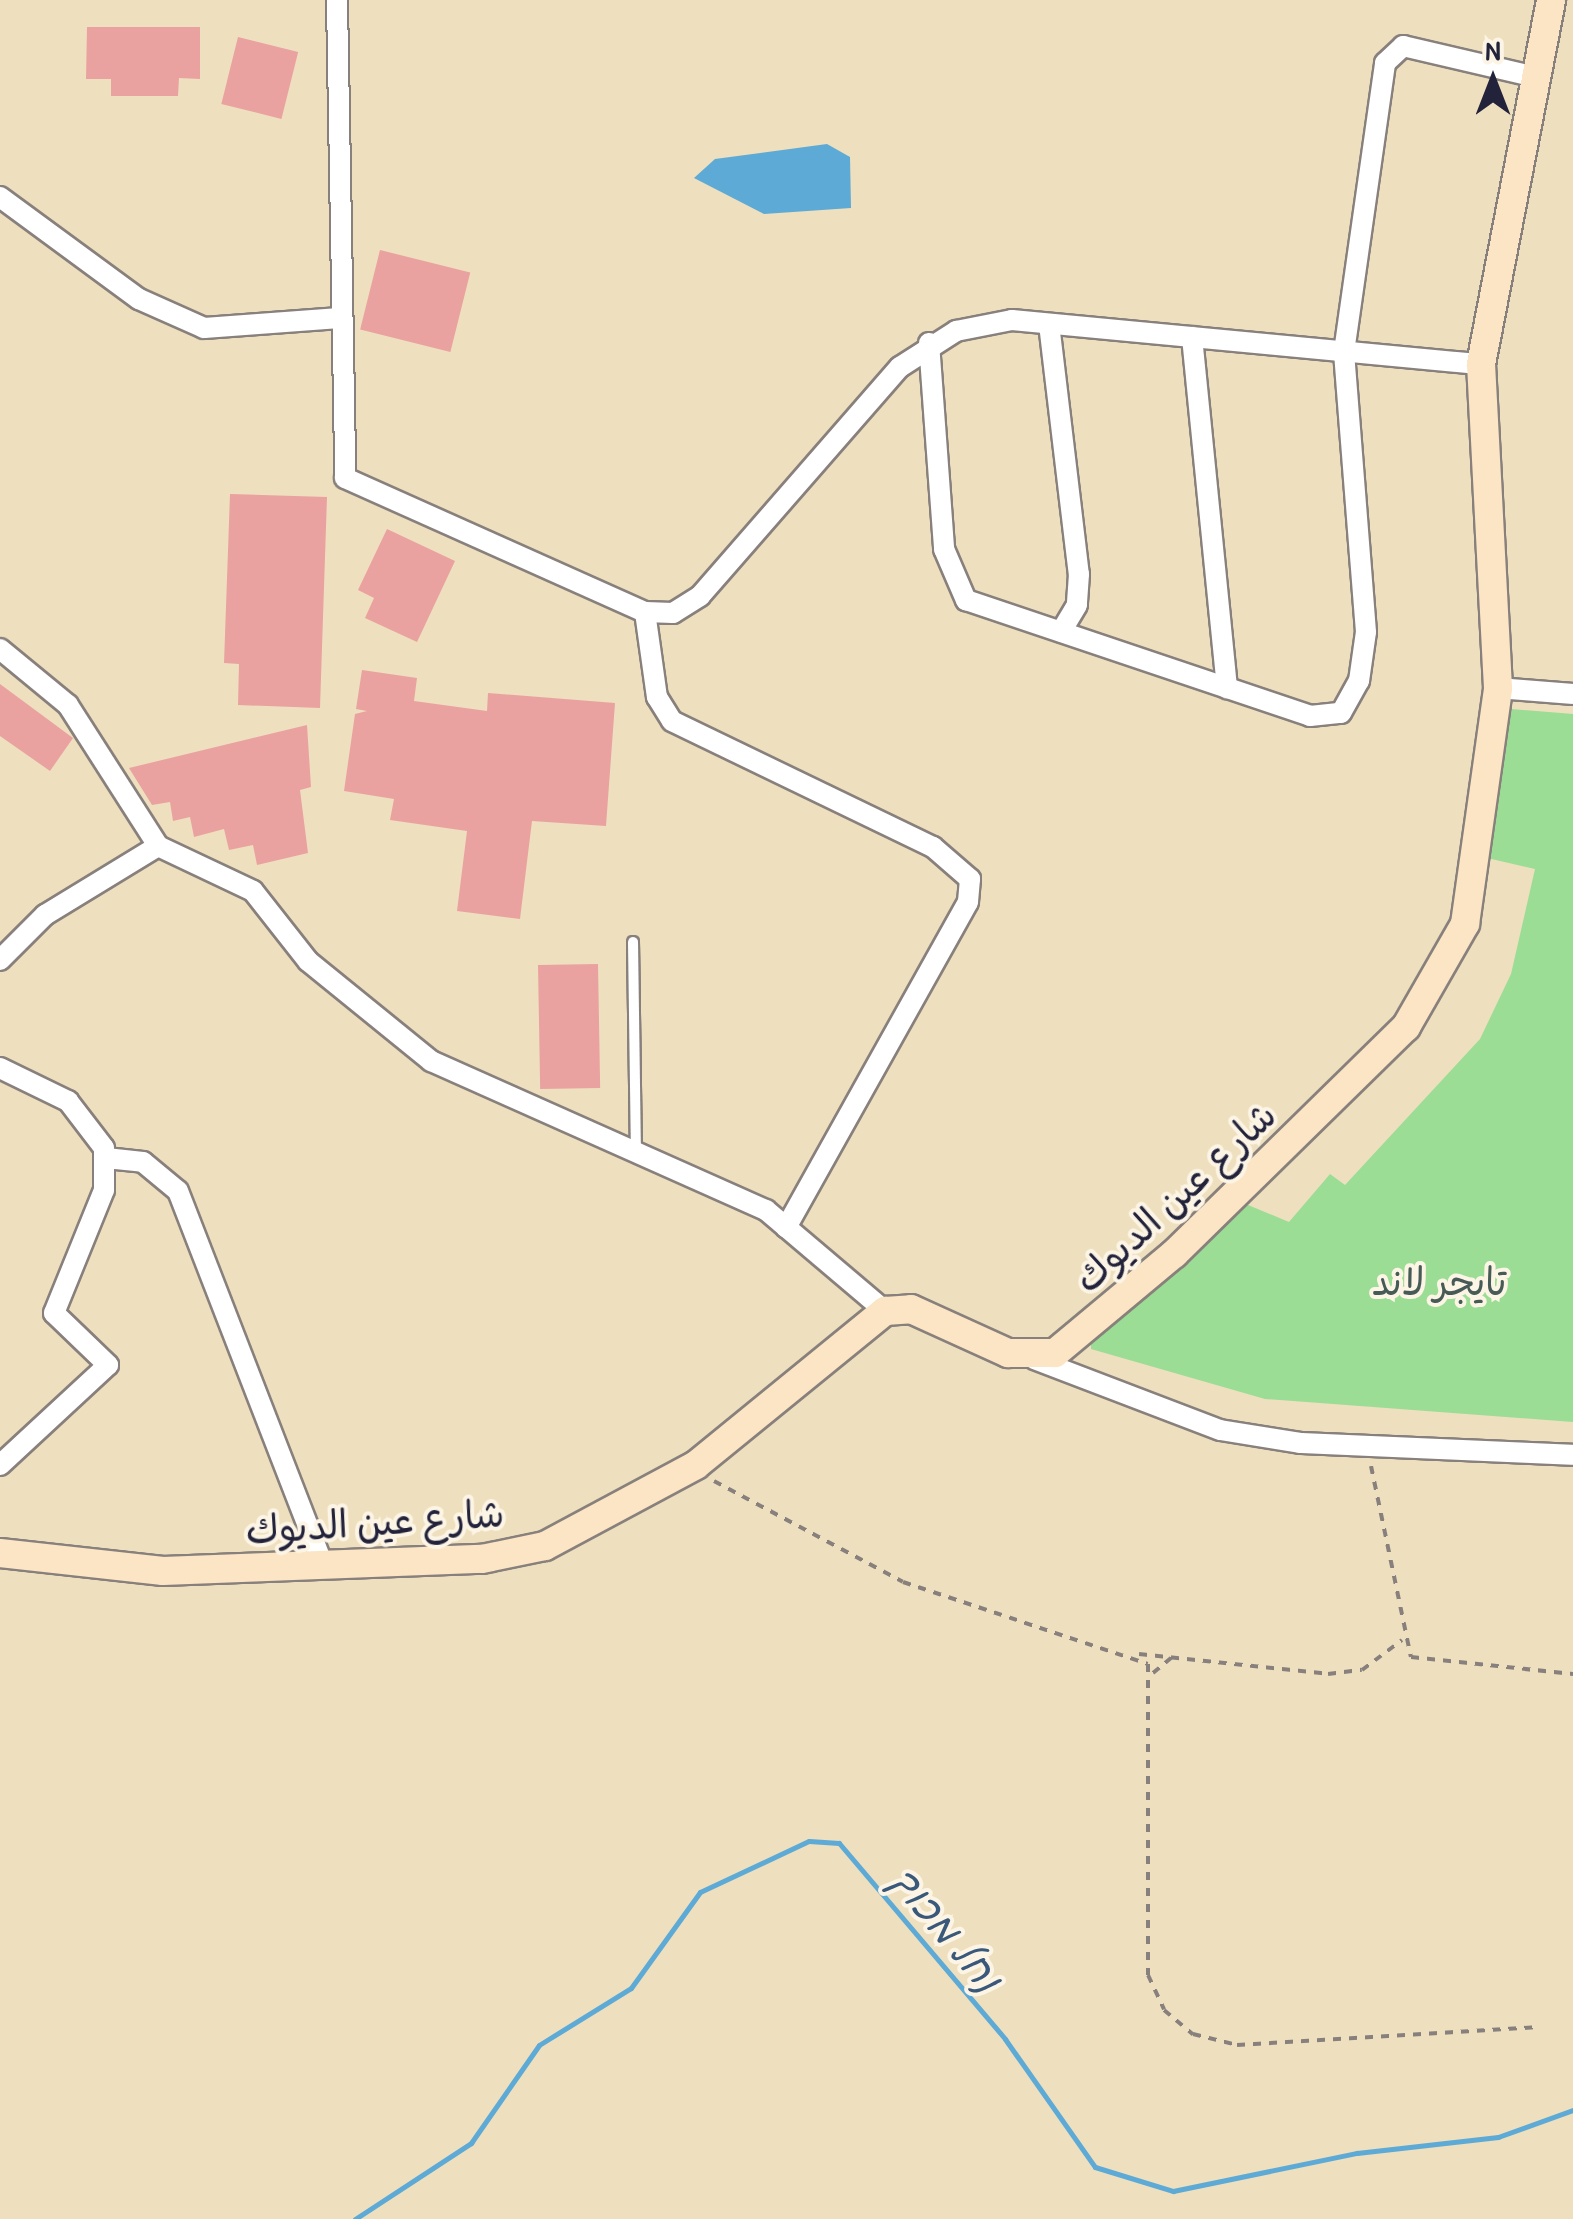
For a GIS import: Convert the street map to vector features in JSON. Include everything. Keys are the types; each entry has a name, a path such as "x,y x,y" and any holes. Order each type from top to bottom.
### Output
{"street":[{"path":"337,0 340,469 355,488 645,612 674,613 700,596 929,343 1012,320 1481,364"},
{"name":"شارع عين الديوك","path":"1034,1359 1071,1342 1174,1254 1435,990 1464,924 1498,688 1481,364 1532,76 1551,0"},
{"path":"929,343 949,576 966,600 1227,688 1326,717 1341,712 1359,682 1366,632 1344,352 1385,63 1404,46 1532,76"},
{"path":"0,198 139,299 204,328 340,318"},
{"path":"1050,324 1078,574 1077,606 1061,632"},
{"path":"1192,337 1227,688"},
{"path":"645,612 658,697 672,721 934,847 970,879 926,982 786,1228"},
{"path":"0,649 68,705 158,846 253,891 308,961 431,1061 510,1103 636,1147 736,1193 786,1228 885,1312 911,1309 1220,1430 1372,1446 1573,1456"},
{"path":"1498,688 1573,694"},
{"path":"0,960 45,915 158,846"},
{"path":"0,1068 68,1101 106,1158 104,1190 54,1313 102,1354 107,1370 0,1465"},
{"path":"106,1158 143,1162 178,1191 324,1564"},
{"name":"شارع عين الديوك","path":"0,1553 163,1571 482,1558 545,1546 696,1465 885,1312"}],"lane":[{"path":"633,942 636,1147"}],"path":[{"path":"1372,1446 1402,1640 1425,1665 1573,1674"},
{"path":"696,1465 728,1493 903,1582 1139,1654 1349,1673 1402,1640"},
{"path":"1139,1654 1153,1673 1148,1975 1177,2023 1237,2044 1538,2027"},
{"path":"1153,1673 1172,1657"}],"green space":[{"name":"تايجر لاند","path":"1511,709 1573,714 1573,1422 1265,1399 1091,1349 1091,1335 1241,1202 1289,1222 1330,1174 1345,1185 1480,1039 1511,974 1535,869 1483,857"}],"water":[{"path":"827,144 850,157 851,208 764,214 694,178 715,159"}],"building":[{"path":"87,27 200,27 200,79 179,78 178,96 111,96 111,79 86,79"},
{"path":"238,37 298,52 281,119 221,104"},
{"path":"380,250 470,272 450,352 360,330"},
{"path":"230,494 327,497 320,708 238,705 239,664 224,663"},
{"path":"387,529 455,561 417,642 365,618 374,598 358,590"},
{"path":"362,670 417,678 414,701 487,711 488,693 615,703 606,826 532,821 520,919 457,911 467,831 390,820 394,799 344,791 355,714 367,711 356,709"},
{"path":"0,684 73,738 50,771 0,736"},
{"path":"307,725 311,787 300,790 308,853 257,865 253,845 229,850 224,829 194,837 190,817 173,821 170,802 152,805 129,768"},
{"path":"598,964 600,1088 540,1089 538,965"}],"waterway":[{"name":"נחל מכוך","path":"355,2219 471,2143 539,2045 631,1988 700,1892 809,1841 839,1843 1005,2039 1095,2167 1173,2191 1357,2153 1498,2137 1573,2110"}]}
